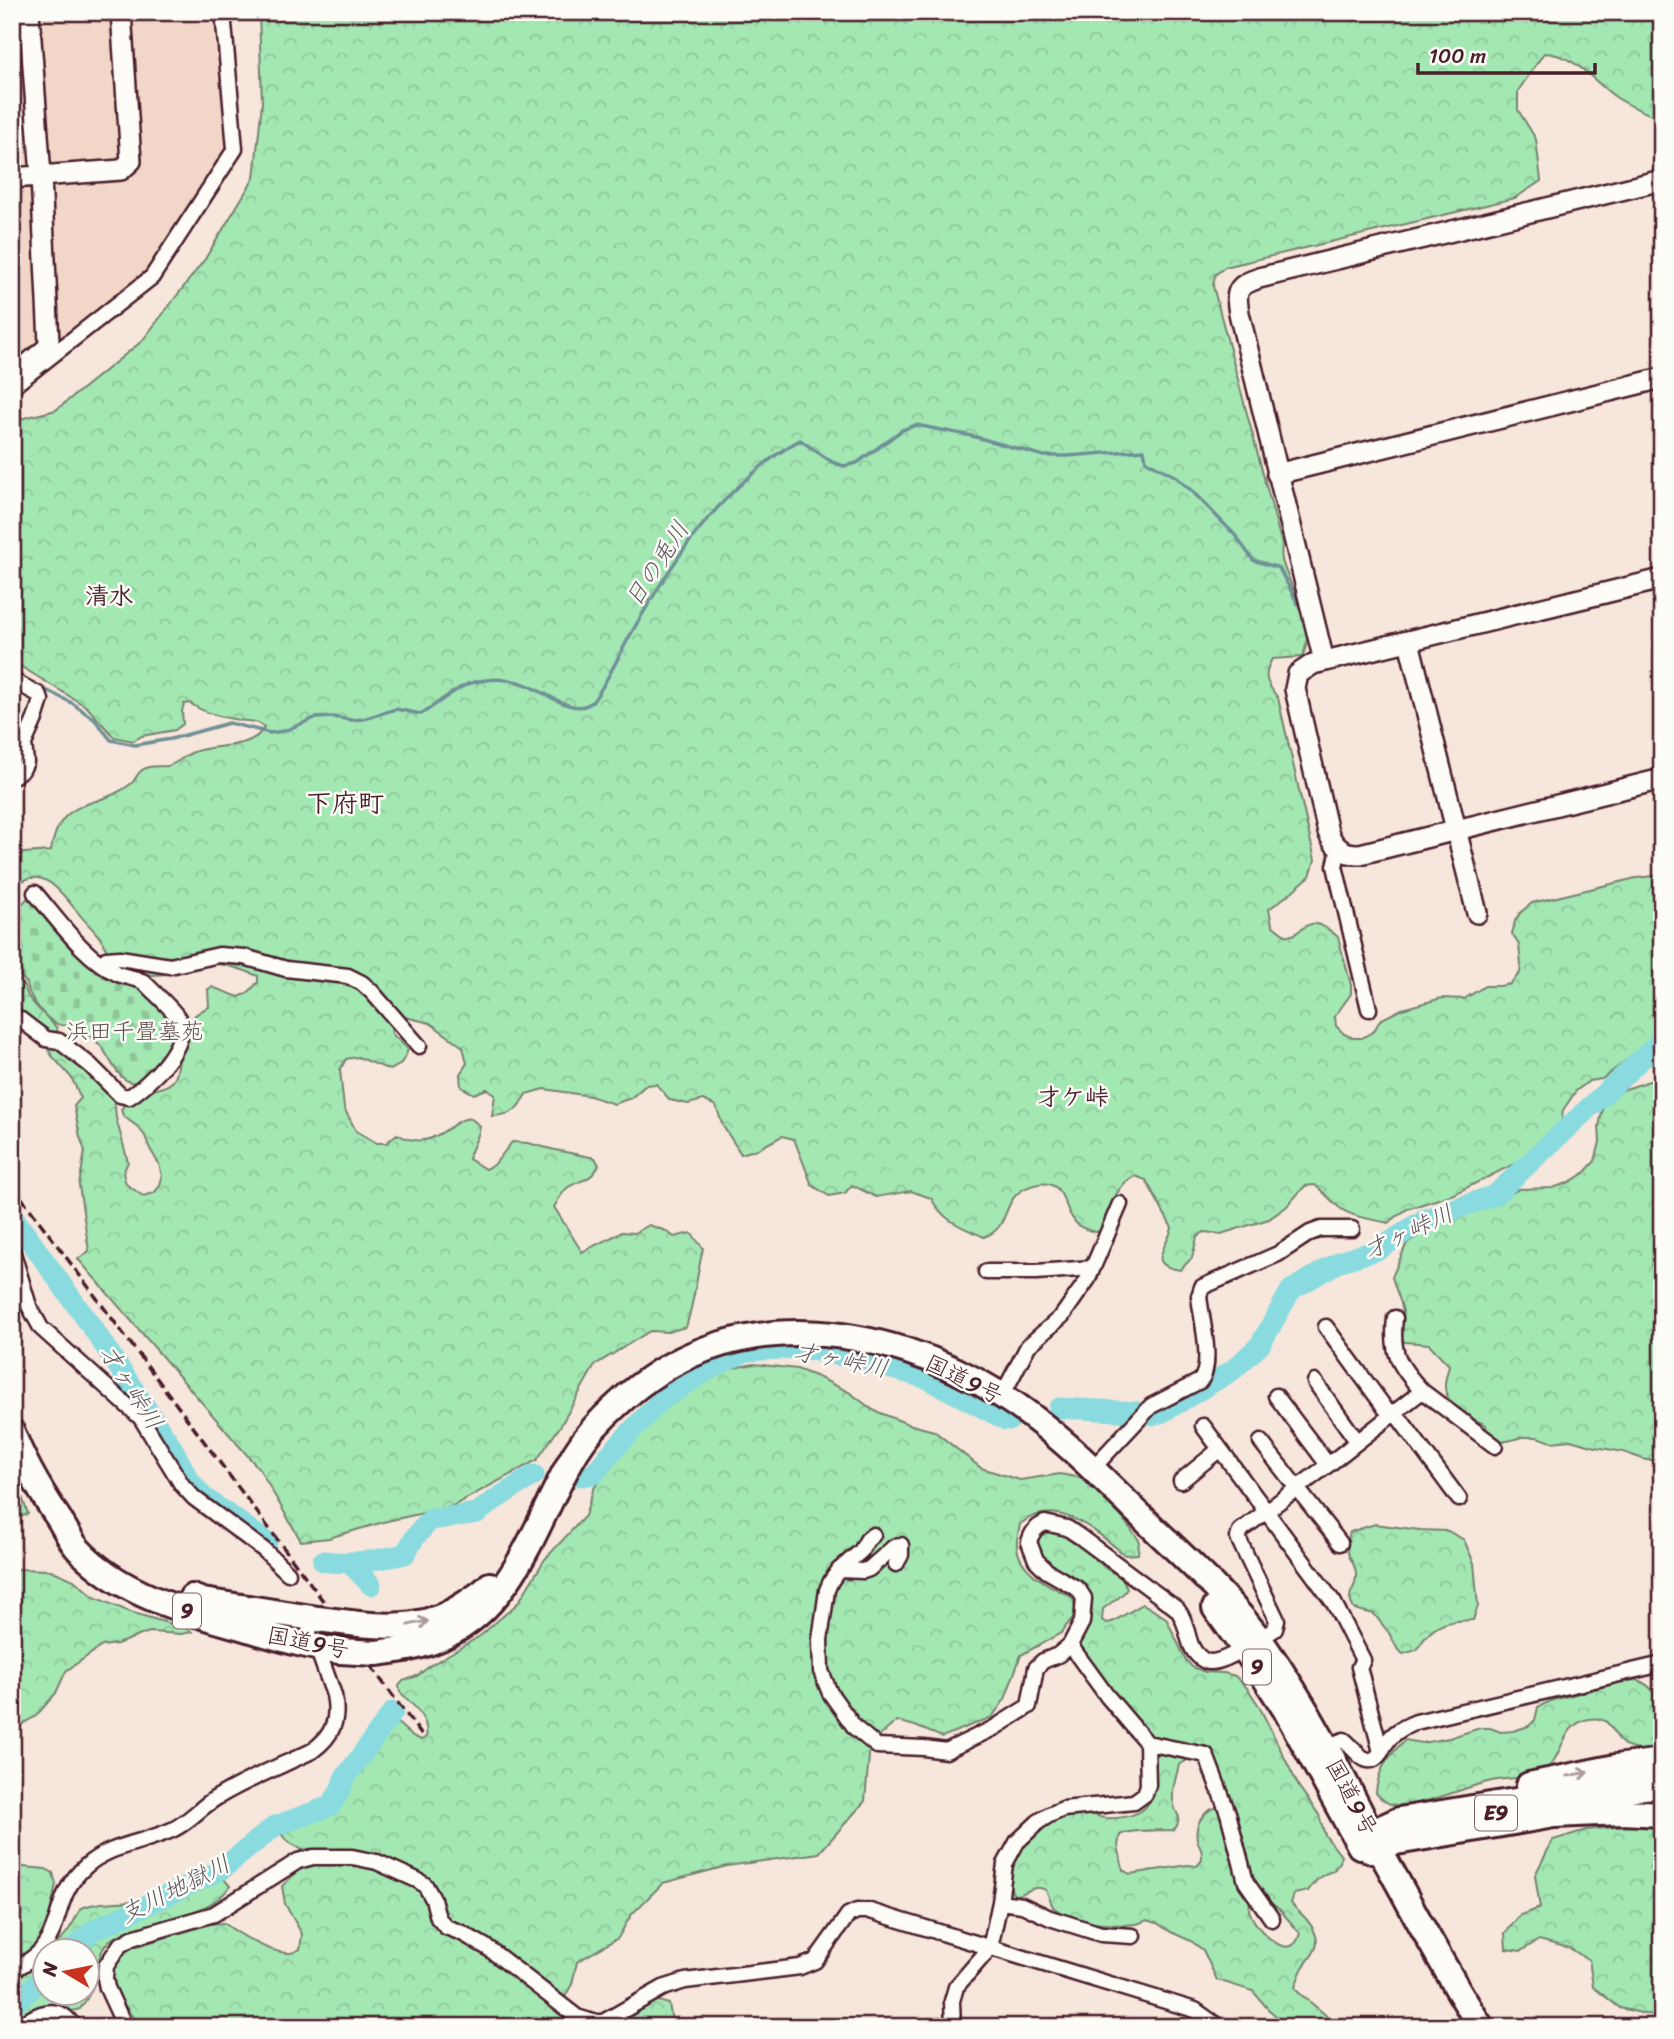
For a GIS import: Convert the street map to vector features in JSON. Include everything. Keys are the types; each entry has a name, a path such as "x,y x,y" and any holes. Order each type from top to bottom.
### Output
{"highway":[{"name":"国道9号","path":"12,1432 36,1485 75,1546 90,1561 122,1583 155,1600 197,1615 328,1649 376,1653 429,1643 465,1626 481,1614 511,1577 576,1452 616,1405 657,1372 708,1348 759,1335 802,1332 852,1338 911,1353 962,1374 1002,1396 1046,1428 1217,1589 1252,1644 1265,1678 1365,1839 1406,1896 1453,1983 1481,2027"},
{"name":"国道9号","path":"62,1522 83,1542 113,1563 155,1585 203,1601 380,1626 414,1625 459,1608 486,1590 535,1531"},
{"name":"国道9号","path":"1252,1644 1286,1678 1354,1797 1382,1887 1425,1964 1469,2027"},
{"path":"1365,1839 1382,1827 1481,1798 1567,1777 1662,1761"},
{"name":"E9","path":"1408,1818 1515,1801 1662,1785"},
{"name":"E9","path":"1365,1839 1620,1788"},
{"path":"1354,1797 1374,1816 1388,1821 1408,1818"},
{"path":"1406,1896 1399,1868 1403,1854 1419,1842 1458,1832 1554,1815 1608,1812 1662,1814"},
{"path":"1365,1839 1458,1832"}],"street":[{"path":"12,374 49,342 29,12"},
{"path":"12,178 121,170 131,161 121,12"},
{"path":"12,387 152,277 234,149 223,12"},
{"path":"1324,661 1239,313 1239,289 1259,278 1662,180"},
{"path":"1277,474 1662,378"},
{"path":"1662,579 1313,664 1298,674 1294,689 1328,832 1334,843 1345,853 1360,854 1662,779"},
{"path":"1409,642 1477,913"},
{"path":"12,680 38,694 41,699 24,744 26,762 22,770 12,777"},
{"path":"1339,849 1335,866 1369,1009"},
{"path":"12,1017 21,1020 46,1040 59,1041 90,1065 120,1095 129,1097 144,1087 172,1057 180,1030 179,1020 144,982 118,974 88,953 35,893"},
{"path":"102,964 106,959 120,958 170,966 219,955 244,957 286,969 348,976 372,992 419,1046"},
{"path":"1002,1396 1028,1346 1062,1316 1081,1290 1120,1204"},
{"path":"1092,1469 1152,1406 1205,1376 1206,1357 1199,1296 1202,1287 1278,1254 1310,1233 1321,1229 1352,1229"},
{"path":"12,1250 29,1306 41,1328 141,1418 182,1485 194,1498 264,1550 288,1573"},
{"path":"986,1272 1093,1268"},
{"path":"1395,1318 1393,1339 1396,1356 1404,1369 1422,1391 1495,1446"},
{"path":"1326,1326 1459,1499"},
{"path":"1315,1382 1357,1441"},
{"path":"873,1535 861,1552 839,1570 827,1590 819,1665 830,1693 846,1716 855,1728 877,1745 946,1751 1029,1706 1036,1668 1070,1645 1082,1622 1084,1598 1078,1589 1047,1571 1036,1560 1029,1542 1037,1527 1045,1523 1067,1528 1177,1609 1185,1622 1191,1645 1201,1658 1212,1662 1252,1644 1275,1629 1277,1620 1238,1538 1240,1531 1422,1391"},
{"path":"1276,1396 1328,1465"},
{"path":"1203,1426 1334,1603 1363,1660 1359,1667 1381,1752"},
{"path":"1261,1442 1340,1544"},
{"path":"1181,1480 1220,1449"},
{"path":"839,1570 869,1569 895,1546 901,1545 901,1555 895,1564"},
{"path":"12,1971 40,1952 49,1939 67,1888 97,1857 116,1848 163,1835 178,1827 215,1798 323,1744 334,1728 336,1705 328,1649 312,1618"},
{"path":"1070,1645 1107,1696 1147,1743 1206,1755 1228,1813 1246,1882 1272,1919"},
{"path":"1325,1747 1344,1740 1366,1760 1376,1759 1387,1740 1400,1728 1416,1722 1662,1664"},
{"path":"953,2027 952,2001 956,1987 990,1948 1005,1864 1017,1842 1038,1822 1063,1810 1134,1802 1145,1794 1148,1785 1147,1743"},
{"path":"125,2027 105,1978 106,1966 120,1945 132,1938 214,1914 298,1861 313,1857 352,1857 377,1862 417,1880 425,1885 433,1899 438,1918 446,1927 488,1948 578,2017 593,2022 603,2022 663,1988 685,1981 800,1967 815,1961 848,1915 857,1911 870,1911 1195,2010 1219,2027"},
{"path":"1000,1902 1022,1905 1050,1918 1101,1934 1133,1936"},
{"path":"19,2027 41,2012 58,2012 71,2021 74,2027"}],"shaded area":[{"path":"12,12 218,12 232,148 147,277 12,383"}],"green space":[{"path":"259,12 1662,12 1662,120 1617,98 1575,63 1544,53 1518,91 1518,110 1536,139 1541,181 1515,198 1225,267 1215,275 1213,286 1282,545 1282,561 1307,635 1302,657 1272,659 1267,670 1269,684 1278,698 1315,860 1310,876 1269,909 1272,925 1284,934 1292,935 1305,926 1318,924 1338,937 1351,994 1335,1016 1336,1026 1344,1034 1362,1038 1374,1031 1380,1020 1402,1009 1442,998 1464,999 1485,986 1510,984 1520,973 1521,965 1519,945 1512,934 1515,921 1532,903 1636,878 1662,875 1662,1033 1602,1079 1589,1081 1576,1091 1563,1110 1561,1125 1542,1144 1516,1163 1454,1194 1407,1209 1388,1223 1351,1214 1340,1208 1315,1185 1305,1186 1286,1207 1269,1219 1221,1234 1204,1232 1197,1237 1192,1258 1180,1270 1169,1268 1161,1260 1172,1228 1146,1180 1135,1176 1118,1191 1105,1227 1097,1232 1086,1230 1077,1224 1058,1189 1045,1183 1034,1185 1015,1196 999,1226 984,1237 947,1218 931,1198 911,1191 876,1197 852,1185 845,1193 829,1196 812,1185 794,1139 782,1136 758,1149 741,1154 723,1126 716,1106 703,1100 688,1104 670,1100 656,1084 646,1085 631,1098 614,1104 590,1096 544,1089 526,1094 517,1108 509,1113 492,1116 495,1095 487,1089 474,1094 461,1087 460,1074 467,1063 463,1047 430,1023 400,1018 391,1027 392,1034 408,1049 399,1064 390,1070 358,1057 346,1059 340,1070 344,1108 356,1131 377,1143 386,1143 397,1134 422,1140 433,1138 464,1119 471,1119 480,1126 469,1159 485,1169 494,1165 512,1142 595,1158 599,1165 596,1170 589,1177 567,1188 554,1207 582,1252 622,1232 635,1233 649,1225 674,1237 691,1233 703,1248 686,1327 668,1332 650,1331 595,1365 561,1425 537,1460 451,1507 387,1521 329,1538 301,1541 260,1470 78,1259 89,1251 79,1185 85,1151 74,1106 81,1098 71,1077 52,1056 34,1025 12,1011 12,974 24,986 35,1005 57,1028 58,1034 53,1047 90,1071 114,1097 116,1118 128,1162 123,1173 126,1184 143,1196 154,1193 160,1186 162,1176 159,1164 145,1136 123,1116 121,1109 136,1097 166,1086 174,1079 185,1031 193,1017 209,1007 208,989 212,987 239,997 248,993 258,982 258,976 218,964 206,964 160,975 140,974 122,968 111,961 96,933 60,892 45,880 28,879 18,884 12,909 12,854 51,851 56,833 72,811 119,792 132,783 143,769 170,765 200,750 251,740 259,735 264,727 255,722 212,714 190,703 184,704 183,724 175,730 142,736 133,741 114,737 87,707 12,661 12,421 56,410 142,341 205,259 254,178 262,103"},
{"name":"浜田千畳墓苑","path":"32,897 86,953 139,982 177,1027 171,1050 140,1082 132,1082 121,1076 104,1050 86,1033 51,1020 33,999 27,983 12,969 12,913"},
{"path":"1662,1075 1662,1460 1646,1460 1570,1440 1552,1442 1537,1437 1522,1437 1508,1441 1496,1440 1487,1435 1486,1425 1460,1411 1450,1402 1445,1385 1449,1365 1429,1344 1405,1342 1398,1338 1404,1317 1392,1277 1407,1243 1437,1218 1497,1204 1519,1189 1552,1188 1568,1183 1584,1173 1595,1161 1604,1104 1611,1094"},
{"path":"754,1364 797,1369 820,1378 849,1392 873,1410 934,1431 981,1468 1020,1480 1060,1474 1081,1478 1111,1503 1139,1540 1138,1554 1125,1555 1089,1527 1062,1515 1048,1513 1034,1516 1020,1524 1017,1547 1024,1565 1038,1578 1073,1598 1076,1613 1061,1633 1021,1655 1005,1699 992,1717 942,1737 897,1721 870,1744 865,1801 819,1853 727,1866 663,1883 631,1915 618,1938 577,1962 572,1984 564,1999 595,2027 136,2027 134,2019 115,1991 111,1976 115,1962 124,1950 210,1924 224,1923 264,1947 289,1953 300,1949 302,1934 285,1904 282,1886 297,1872 306,1855 283,1837 278,1828 337,1805 348,1779 389,1723 399,1724 421,1740 426,1737 423,1718 400,1692 399,1686 403,1681 417,1676 480,1636 518,1603 545,1559 585,1516 593,1490 612,1461 659,1410 728,1369"},
{"path":"12,1483 21,1494 28,1514 12,1520"},
{"path":"1375,1524 1448,1531 1464,1540 1474,1563 1478,1606 1473,1620 1454,1621 1440,1626 1427,1636 1417,1650 1403,1654 1374,1614 1354,1609 1350,1595 1356,1582 1356,1571 1347,1548 1350,1532"},
{"path":"1049,1526 1073,1538 1125,1584 1127,1589 1103,1609 1102,1620 1106,1623 1112,1622 1143,1604 1166,1618 1192,1667 1205,1672 1235,1676 1259,1706 1299,1787 1319,1815 1325,1835 1341,1856 1333,1871 1319,1878 1308,1891 1294,1894 1291,1903 1307,1920 1317,1939 1313,1954 1295,1987 1340,2027 1289,2027 1268,2009 1253,1991 1217,1980 1203,1950 1157,1923 1147,1920 1123,1925 1089,1923 1067,1917 1053,1907 1046,1890 1041,1888 1014,1895 1009,1881 1010,1871 1016,1855 1036,1830 1054,1818 1074,1812 1115,1818 1141,1811 1151,1798 1153,1766 1159,1752 1186,1756 1186,1761 1179,1765 1173,1792 1179,1817 1177,1826 1173,1830 1138,1831 1120,1835 1118,1845 1123,1870 1130,1874 1197,1866 1202,1858 1197,1833 1199,1822 1211,1809 1223,1807 1250,1899 1249,1910 1252,1918 1265,1935 1282,1946 1296,1943 1300,1933 1280,1910 1259,1894 1251,1878 1211,1755 1170,1746 1146,1733 1124,1711 1078,1645 1089,1600 1046,1565 1034,1542 1038,1532"},
{"path":"12,1569 51,1570 74,1580 94,1597 192,1632 149,1632 117,1644 102,1646 66,1671 56,1693 36,1716 12,1730"},
{"path":"1637,1680 1654,1691 1658,1699 1662,1718 1662,1748 1630,1748 1619,1740 1609,1724 1598,1719 1589,1719 1573,1727 1551,1765 1539,1773 1492,1781 1410,1804 1391,1804 1376,1793 1385,1764 1405,1740 1422,1743 1480,1728 1513,1731 1529,1726 1535,1720 1538,1707 1553,1700"},
{"path":"1636,1825 1655,1827 1662,1834 1662,2015 1620,2008 1593,1987 1589,1960 1569,1948 1539,1940 1521,1951 1506,1949 1505,1933 1520,1915 1540,1908 1535,1875 1553,1840 1586,1830"},
{"path":"12,1866 46,1869 53,1873 56,1884 47,1927 48,1938 32,1938 32,2008 81,2008 67,2012 69,2027 12,2027"},
{"path":"216,1879 224,1879 230,1886 212,1903 200,1909 121,1934 105,1945 102,1952 102,1938 62,1938 81,1908 173,1895"},
{"path":"659,2001 669,2004 673,2027 616,2027 650,2003"}],"waterway":[{"name":"日の兎川","path":"34,684 72,703 94,719 111,740 135,745 171,739 229,723 270,733 284,731 315,718 363,719 396,709 421,714 466,685 489,680 518,682 565,704 583,706 591,703 599,693 641,616 684,549 717,508 761,467 800,440 832,462 844,466 857,463 902,430 916,425 972,436 1044,456 1144,450 1146,461 1175,476 1194,493 1235,535 1253,560 1279,568 1298,604"},
{"name":"日の兎川","path":"12,671 24,679"},
{"name":"才ヶ峠川","path":"1154,1415 1233,1370 1260,1345 1291,1290 1341,1261 1378,1250 1423,1220 1495,1195 1662,1040"},
{"name":"才ヶ峠川","path":"12,1215 94,1330 202,1496 267,1542"},
{"name":"才ヶ峠川","path":"581,1476 594,1474 660,1401 706,1371 746,1351 800,1348 853,1358 928,1379 1010,1420"},
{"name":"才ヶ峠川","path":"1059,1408 1138,1412"},
{"name":"才ヶ峠川","path":"323,1561 364,1561 405,1554 430,1520 477,1513 534,1475"},
{"name":"支川地獄川","path":"349,1562 371,1585"},
{"name":"支川地獄川","path":"85,1938 92,1931 221,1870 275,1826 330,1806 344,1779 393,1712"},
{"name":"支川地獄川","path":"12,2006 32,1988"}],"railway":[{"path":"12,1185 423,1737"}],"district":[{"name":"清水","path":"109,596"},
{"name":"下府町","path":"345,803"},
{"name":"才ケ峠","path":"1073,1097"}]}
